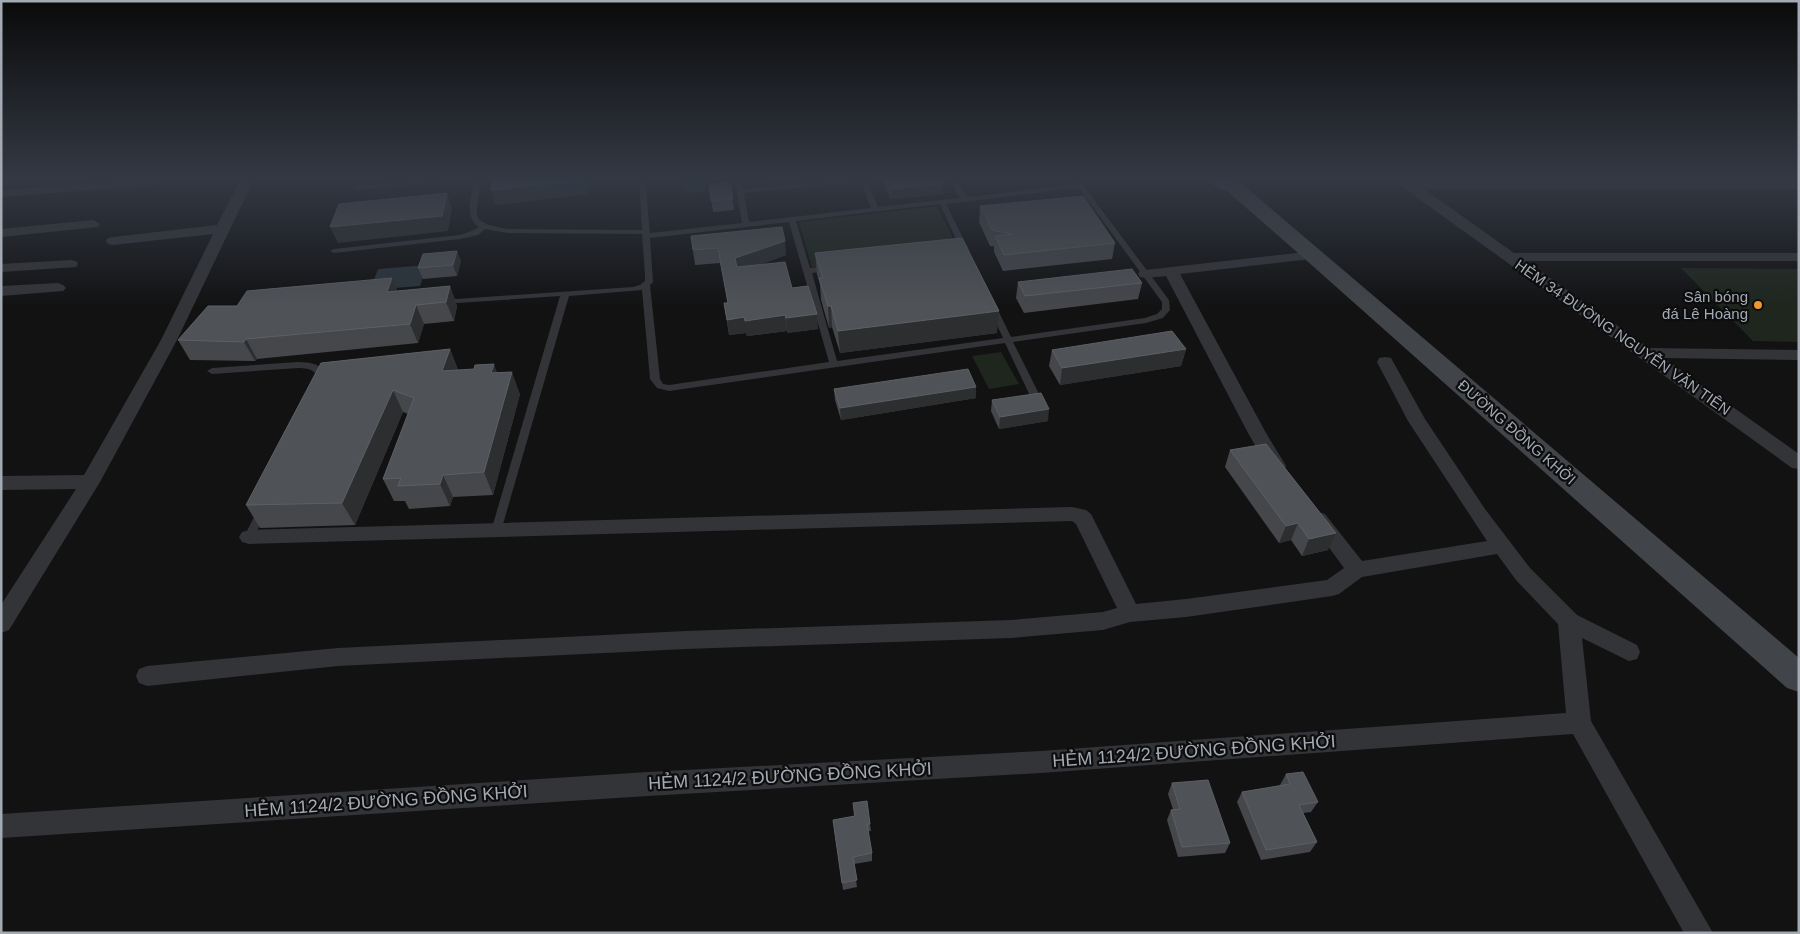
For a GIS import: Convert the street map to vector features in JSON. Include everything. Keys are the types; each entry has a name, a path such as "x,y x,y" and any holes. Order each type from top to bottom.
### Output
{"main road":[{"name":"ĐƯỜNG ĐỒNG KHỞI","path":"1273,221 1799,678"}],"street":[{"path":"1,624 90,482 169,340 228,221"},
{"name":"HẺM 34 ĐƯỜNG NGUYỄN VĂN TIÊN","path":"1459,221 1799,462"},
{"path":"1,233 93,224"},
{"path":"113,241 224,229"},
{"path":"1145,274 1314,255"},
{"path":"1510,257 1799,257"},
{"path":"1,268 70,264"},
{"path":"1171,271 1257,433 1285,478"},
{"path":"1,291 58,288"},
{"path":"1645,354 1799,355"},
{"path":"1385,362 1417,421 1478,514 1523,574 1569,621 1628,652"},
{"path":"1,483 90,482"},
{"path":"1310,509 1357,570"},
{"path":"249,537 1072,514 1079,515 1084,519 1130,613"},
{"path":"147,676 338,657 686,640 1011,629 1103,621 1130,613 1186,608 1332,588 1357,570 1501,546"},
{"path":"1569,621 1579,724 1698,933"},
{"name":"HẺM 1124/2 ĐƯỜNG ĐỒNG KHỞI","path":"1,826 648,784 1041,762 1579,724"}],"lane":[{"path":"475,221 484,227 508,231 646,234 777,221"},
{"path":"645,221 649,279 646,284 655,380 664,388 674,389 1146,320 1160,316 1166,310 1166,302 1106,221"},
{"path":"792,221 834,365"},
{"path":"951,221 971,262"},
{"path":"334,251 460,237 475,233 484,227"},
{"path":"957,255 967,254"},
{"path":"807,271 835,268"},
{"path":"436,302 632,289 646,284"},
{"path":"496,531 565,294"},
{"path":"987,297 1037,400"},
{"path":"212,371 305,365 320,371 322,375 320,386"},
{"path":"249,537 264,506"}],"shaded area":[{"path":"944,221 959,251 812,268 799,222"},
{"path":"427,265 420,286 370,290 378,269"},
{"name":"Sân bóng đá Lê Hoàng","path":"1681,268 1799,269 1799,342 1753,341"},
{"path":"1001,352 1019,384 989,389 972,356"}],"building":[{"path":"333,221 395,221 330,227"},
{"path":"987,221 1100,221 1115,243 1004,255 995,236 1012,234 992,230"},
{"path":"782,227 785,241 735,258 737,267 785,262 792,288 808,286 817,314 786,318 785,315 745,321 744,317 727,320 724,303 728,303 718,248 693,250 691,236"},
{"path":"962,238 999,311 838,331 831,306 828,306 819,278 823,278 815,253"},
{"path":"457,251 453,265 418,268 423,254"},
{"path":"1132,269 1142,283 1025,296 1018,282"},
{"path":"392,278 387,292 450,286 446,302 416,305 410,324 246,339 244,342 178,340 208,306 237,306 247,291"},
{"path":"1172,331 1186,349 1062,368 1052,350"},
{"path":"450,349 442,371 474,369 475,365 494,364 491,373 512,372 484,472 443,475 440,484 398,486 401,478 383,479 414,398 393,390 342,503 246,505 321,363"},
{"path":"968,369 976,387 840,408 834,389"},
{"path":"1041,393 1049,409 1000,417 992,400"},
{"path":"1266,444 1336,533 1309,539 1298,523 1286,526 1230,450"},
{"path":"1303,772 1318,802 1299,805 1317,842 1266,850 1242,792 1290,784 1286,774"},
{"path":"1208,780 1230,843 1182,847 1171,810 1180,809 1172,783"},
{"path":"867,801 870,824 867,824 872,853 853,857 857,880 842,883 833,820 855,816 853,803"}],"place":[{"name":"Sân bóng đá Lê Hoàng","path":"1758,305"}]}
